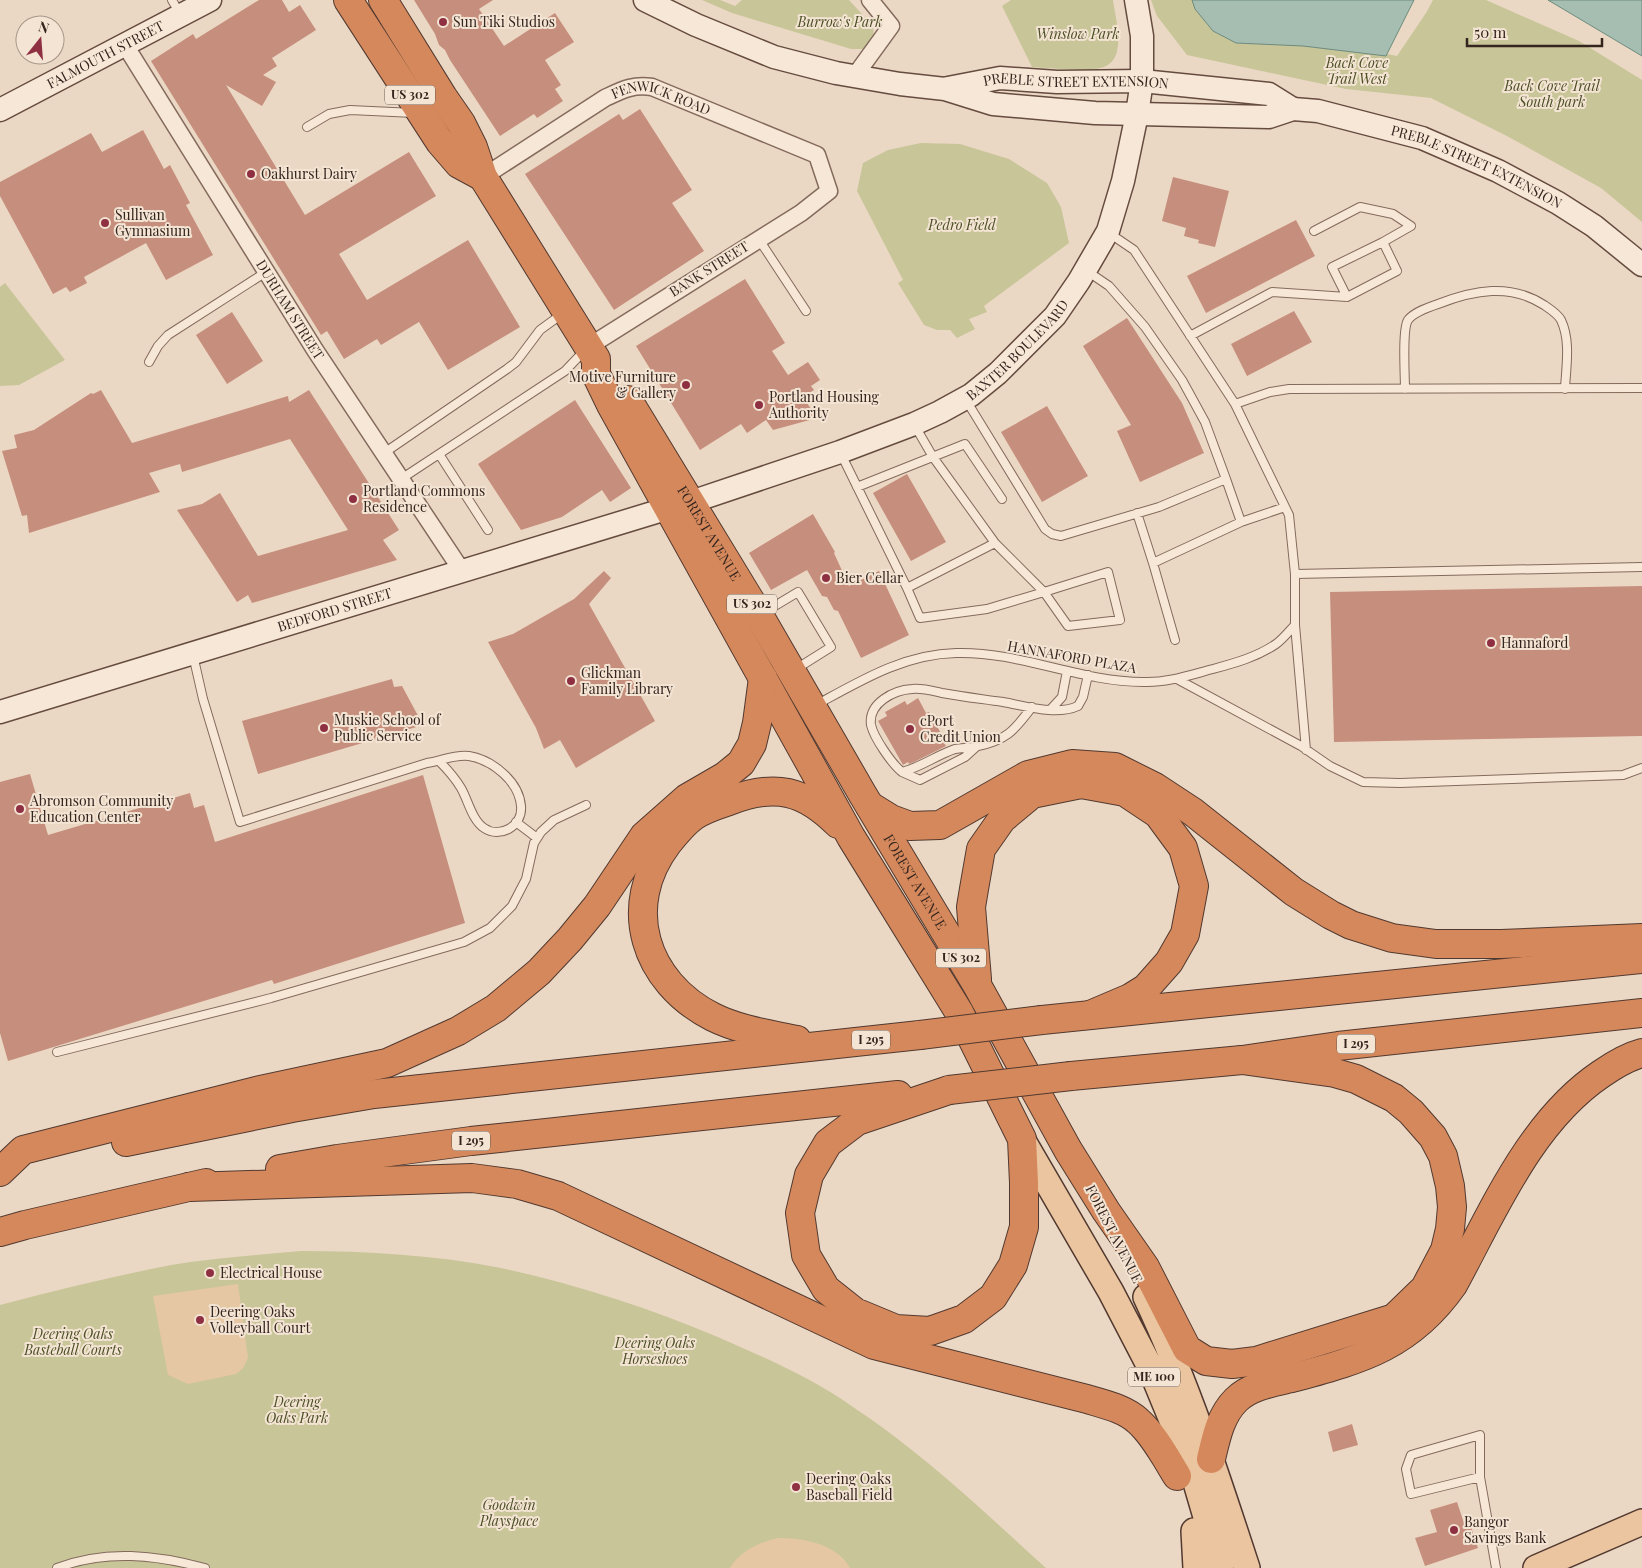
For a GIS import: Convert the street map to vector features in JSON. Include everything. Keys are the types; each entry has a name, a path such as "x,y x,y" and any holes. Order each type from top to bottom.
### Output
{"highway":[{"name":"US 302","path":"348,0 440,142 458,164 483,177"},
{"name":"FOREST AVENUE","path":"383,0 461,123 473,147 483,177 592,353 596,374 611,405 759,615 977,985 1068,1150 1106,1212"},
{"name":"FOREST AVENUE","path":"680,505 763,678 851,837 959,1012 1022,1139"},
{"path":"0,1173 23,1150 256,1091 387,1063 458,1031 496,1008 538,972 570,939 597,906 644,836 687,798 725,776 740,763 752,744 763,678"},
{"path":"870,806 891,819 910,826 940,825 1028,775 1072,764 1115,767 1155,787 1193,812 1294,892 1350,925 1392,938 1436,944 1500,944 1642,938"},
{"path":"977,985 971,907 981,849 1002,819 1032,794 1081,784 1125,792 1158,814 1183,848 1194,886 1186,934 1169,962 1146,988 1130,998 1090,1016"},
{"path":"822,1045 734,1025 694,1006 677,992 662,976 651,957 645,935 643,910 646,887 652,868 660,854 678,831 694,816 739,797 763,791 794,794 820,807 851,837"},
{"name":"I 295","path":"0,1173 129,1141 292,1108 374,1094 1042,1020 1642,959"},
{"name":"I 295","path":"0,1232 188,1187 338,1159 471,1141 1071,1076 1242,1060 1338,1046 1642,1013"},
{"path":"1211,1459 1219,1429 1236,1399 1254,1388 1353,1360 1410,1332 1426,1318 1453,1285 1513,1174 1549,1122 1580,1090 1596,1077 1614,1065 1642,1053"},
{"path":"1106,1212 1145,1267 1187,1349 1206,1361 1232,1364 1256,1361 1394,1318 1425,1288 1444,1250 1450,1229 1452,1207 1450,1186 1443,1156 1433,1137 1411,1112 1394,1098 1356,1079 1335,1072 1242,1060"},
{"path":"949,1090 857,1121 828,1143 809,1175 800,1213 806,1255 826,1289 855,1312 896,1329 930,1331 964,1319 993,1298 1013,1265 1024,1226 1022,1139"},
{"path":"188,1187 472,1178 517,1184 558,1196 874,1345 1087,1399 1118,1409 1137,1420 1158,1446 1177,1476"}],"main road":[{"name":"PREBLE STREET EXTENSION","path":"645,0 696,26 774,57 854,77 944,89 993,104 1137,114 1269,117 1293,109 1318,111 1422,138 1498,171 1558,203 1581,217 1642,264"},
{"name":"BAXTER BOULEVARD","path":"680,505 840,452 914,424 964,398 998,373 1055,316 1108,232 1122,181 1137,114 1142,80 1142,36 1136,0"},
{"name":"FALMOUTH STREET","path":"0,110 125,45 176,8 206,1"},
{"name":"PREBLE STREET EXTENSION","path":"944,89 1000,78 1057,82 1142,80 1269,94 1293,109"},
{"name":"BEDFORD STREET","path":"0,712 680,505"},
{"name":"FOREST AVENUE","path":"1022,1139 1111,1292 1150,1367 1192,1469 1221,1568"},
{"path":"1058,1199 1156,1420 1177,1476 1204,1568"},
{"name":"FOREST AVENUE","path":"1106,1212 1163,1332 1211,1459 1247,1568"},
{"path":"1536,1568 1642,1522"},
{"path":"1194,1531 1196,1568"}],"street":[{"path":"854,77 891,26 870,0"},
{"name":"DURHAM STREET","path":"125,45 315,350 462,571"},
{"name":"FENWICK ROAD","path":"483,177 605,98 639,85 652,87 817,156 828,191"},
{"name":"BANK STREET","path":"592,353 758,238 801,213 828,191"}],"lane":[{"path":"307,127 329,114 350,110 400,114 421,113"},
{"path":"1314,231 1360,207 1393,214 1411,226 1332,267 1347,296"},
{"path":"1108,232 1134,250 1234,404 1289,515 1296,574 1295,625 1306,750"},
{"path":"758,238 806,311"},
{"path":"1190,336 1272,292 1347,296 1397,271 1383,242"},
{"path":"1085,270 1109,286 1145,327 1182,380 1205,422 1241,522"},
{"path":"149,362 158,346 168,335 266,272"},
{"path":"1405,389 1405,333 1407,321 1413,315 1432,306 1469,293 1489,291 1519,293 1550,308 1560,319 1567,347 1565,389"},
{"path":"384,453 508,369 516,362 540,330 566,311"},
{"path":"401,479 592,353"},
{"path":"1234,404 1270,392 1289,389 1642,388"},
{"path":"964,398 1044,528 1052,534 1060,536 1159,507 1226,479"},
{"path":"840,452 920,618 987,609 1044,592 1108,572 1120,620 1068,626 1044,592 995,543 934,457 914,424"},
{"path":"857,487 965,444 1002,499"},
{"path":"439,454 488,530"},
{"path":"1153,563 1241,522 1285,507"},
{"path":"1137,513 1175,640"},
{"path":"907,588 995,543"},
{"path":"1296,574 1642,567"},
{"path":"759,615 798,592 831,647 792,671"},
{"name":"HANNAFORD PLAZA","path":"813,707 872,674 928,655 983,654 1088,675 1142,682 1167,681 1244,660 1276,643 1295,625"},
{"path":"193,654 203,700 240,822 427,763 455,756 468,756 485,761 501,771 519,797 522,808 512,827 505,831 494,832 484,828 476,821 462,789 452,773 439,761"},
{"path":"1050,710 1062,697 1067,671"},
{"path":"976,747 966,757 920,780 894,766 872,729 873,710 880,702 897,692 912,689 1050,710 1070,710 1078,706 1083,697 1088,675"},
{"path":"1177,678 1306,750 1330,766 1364,782 1400,783 1623,776 1642,768"},
{"path":"902,772 912,770 956,749 976,747 997,741 1012,733 1032,707"},
{"path":"57,1052 271,998 464,942 490,928 512,906 526,879 534,843 541,832 554,820 586,804"},
{"path":"516,822 537,838"},
{"path":"1480,1477 1411,1494 1406,1469 1411,1455 1480,1435 1480,1477 1496,1568"},
{"path":"57,1568 80,1560 117,1555 156,1558 205,1568"}],"green space":[{"name":"Burrow's Park","path":"702,0 720,0 735,6 742,0 849,0 873,26 874,39 867,49 851,49 732,13"},
{"name":"Winslow Park","path":"1011,0 1113,0 1118,38 1115,58 1106,66 1092,69 1070,70 1032,67 1002,6"},
{"name":"Back Cove Trail South park","path":"1151,0 1414,0 1387,54 1397,56 1433,0 1486,0 1579,41 1642,80 1642,222 1601,188 1505,135 1431,98 1346,89 1187,55 1157,16"},
{"name":"Pedro Field","path":"921,143 960,144 1009,159 1047,183 1061,207 1069,243 984,306 987,312 969,319 975,329 957,338 950,330 937,330 924,325 898,283 903,280 857,191 863,163 888,150"},
{"path":"5,283 65,360 19,385 0,386 0,287"},
{"name":"Deering Oaks Park","path":"301,1251 401,1255 501,1268 557,1281 612,1298 720,1338 805,1378 879,1425 953,1484 1046,1568 0,1568 0,1305 171,1265"}],"sand":[{"name":"Deering Oaks Volleyball Court","path":"238,1284 248,1358 243,1368 236,1374 188,1384 168,1375 153,1296"},
{"path":"778,1538 798,1539 819,1544 837,1553 850,1568 730,1568 739,1557 751,1548"}],"shaded area":[{"path":"1192,0 1414,0 1386,56 1303,46 1236,43 1213,31 1195,9"},
{"path":"1548,0 1642,0 1642,56"}],"building":[{"name":"Oakhurst Dairy","path":"259,0 282,0 289,12 300,5 316,30 272,58 277,66 263,75 276,82 262,106 226,85 305,215 409,152 436,196 339,254 367,300 468,240 520,327 448,370 419,322 381,345 377,339 344,359 327,331 321,335 151,61 193,34 196,39"},
{"path":"414,0 493,0 479,9 504,46 555,13 574,42 545,60 561,85 555,89 563,101 537,118 534,114 500,136 445,50 439,45 435,34"},
{"path":"640,109 692,190 672,203 704,251 614,310 525,174 619,114 623,120"},
{"name":"Sullivan Gymnasium","path":"143,130 164,169 170,165 190,203 186,205 213,255 166,280 146,243 84,277 87,283 70,292 66,287 53,294 0,196 0,182 91,133 102,152"},
{"path":"1173,177 1229,191 1215,247 1198,243 1199,240 1184,236 1186,228 1162,221"},
{"path":"1296,220 1315,256 1206,313 1187,276"},
{"path":"745,279 785,343 772,351 788,375 808,362 820,380 811,386 814,390 803,397 817,418 773,430 766,420 747,433 741,424 700,450 636,346"},
{"path":"1294,311 1312,342 1247,376 1231,344"},
{"path":"232,312 263,361 227,384 196,335"},
{"path":"1127,318 1182,403 1204,453 1140,482 1117,431 1131,425 1083,346"},
{"name":"Portland Commons Residence","path":"101,390 132,443 288,396 289,402 309,390 399,530 383,540 397,560 252,603 248,595 237,602 177,510 202,504 220,493 258,556 348,530 290,439 182,472 180,464 149,473 160,492 29,533 27,515 22,516 2,451 17,448 14,435 34,430 91,393 93,394"},
{"path":"575,400 631,488 610,502 602,490 562,517 521,530 478,464"},
{"path":"1047,406 1088,476 1042,502 1001,432"},
{"path":"907,474 946,542 911,561 873,493"},
{"path":"813,514 835,552 849,586 879,571 909,635 861,658 838,611 834,610 827,597 822,596 807,570 771,590 749,553"},
{"name":"Glickman Family Library","path":"604,571 611,578 589,604 655,721 576,768 560,740 544,749 536,728 488,642 513,634 574,599"},
{"path":"1642,586 1642,736 1334,742 1330,592"},
{"name":"Muskie School of Public Service","path":"392,679 394,687 402,686 423,725 258,774 242,721"},
{"name":"cPort Credit Union","path":"918,698 926,713 929,712 946,746 914,762 909,764 908,762 903,765 878,721 887,716 885,712 905,701 907,705"},
{"path":"30,774 48,835 190,793 194,808 204,805 215,842 423,775 465,923 274,984 272,980 8,1061 0,1033 0,782"},
{"path":"1352,1424 1358,1445 1333,1452 1328,1432"},
{"name":"Bangor Savings Bank","path":"1457,1502 1465,1526 1470,1524 1478,1548 1425,1566 1415,1538 1437,1532 1430,1510"}],"place":[{"name":"Sun Tiki Studios","path":"443,22"},
{"name":"Oakhurst Dairy","path":"251,174"},
{"name":"Sullivan Gymnasium","path":"105,223"},
{"name":"Motive Furniture & Gallery","path":"686,385"},
{"name":"Portland Housing Authority","path":"759,405"},
{"name":"Portland Commons Residence","path":"353,499"},
{"name":"Bier Cellar","path":"826,578"},
{"name":"Hannaford","path":"1491,643"},
{"name":"Glickman Family Library","path":"571,681"},
{"name":"Muskie School of Public Service","path":"324,728"},
{"name":"cPort Credit Union","path":"910,729"},
{"name":"Abromson Community Education Center","path":"20,809"},
{"name":"Electrical House","path":"210,1273"},
{"name":"Deering Oaks Volleyball Court","path":"200,1320"},
{"name":"Deering Oaks Baseball Field","path":"796,1487"},
{"name":"Bangor Savings Bank","path":"1454,1530"}],"park label":[{"name":"Back Cove Trail West","path":"1357,72"},
{"name":"Deering Oaks Basteball Courts","path":"73,1342"},
{"name":"Deering Oaks Horseshoes","path":"655,1352"},
{"name":"Goodwin Playspace","path":"509,1514"}]}
